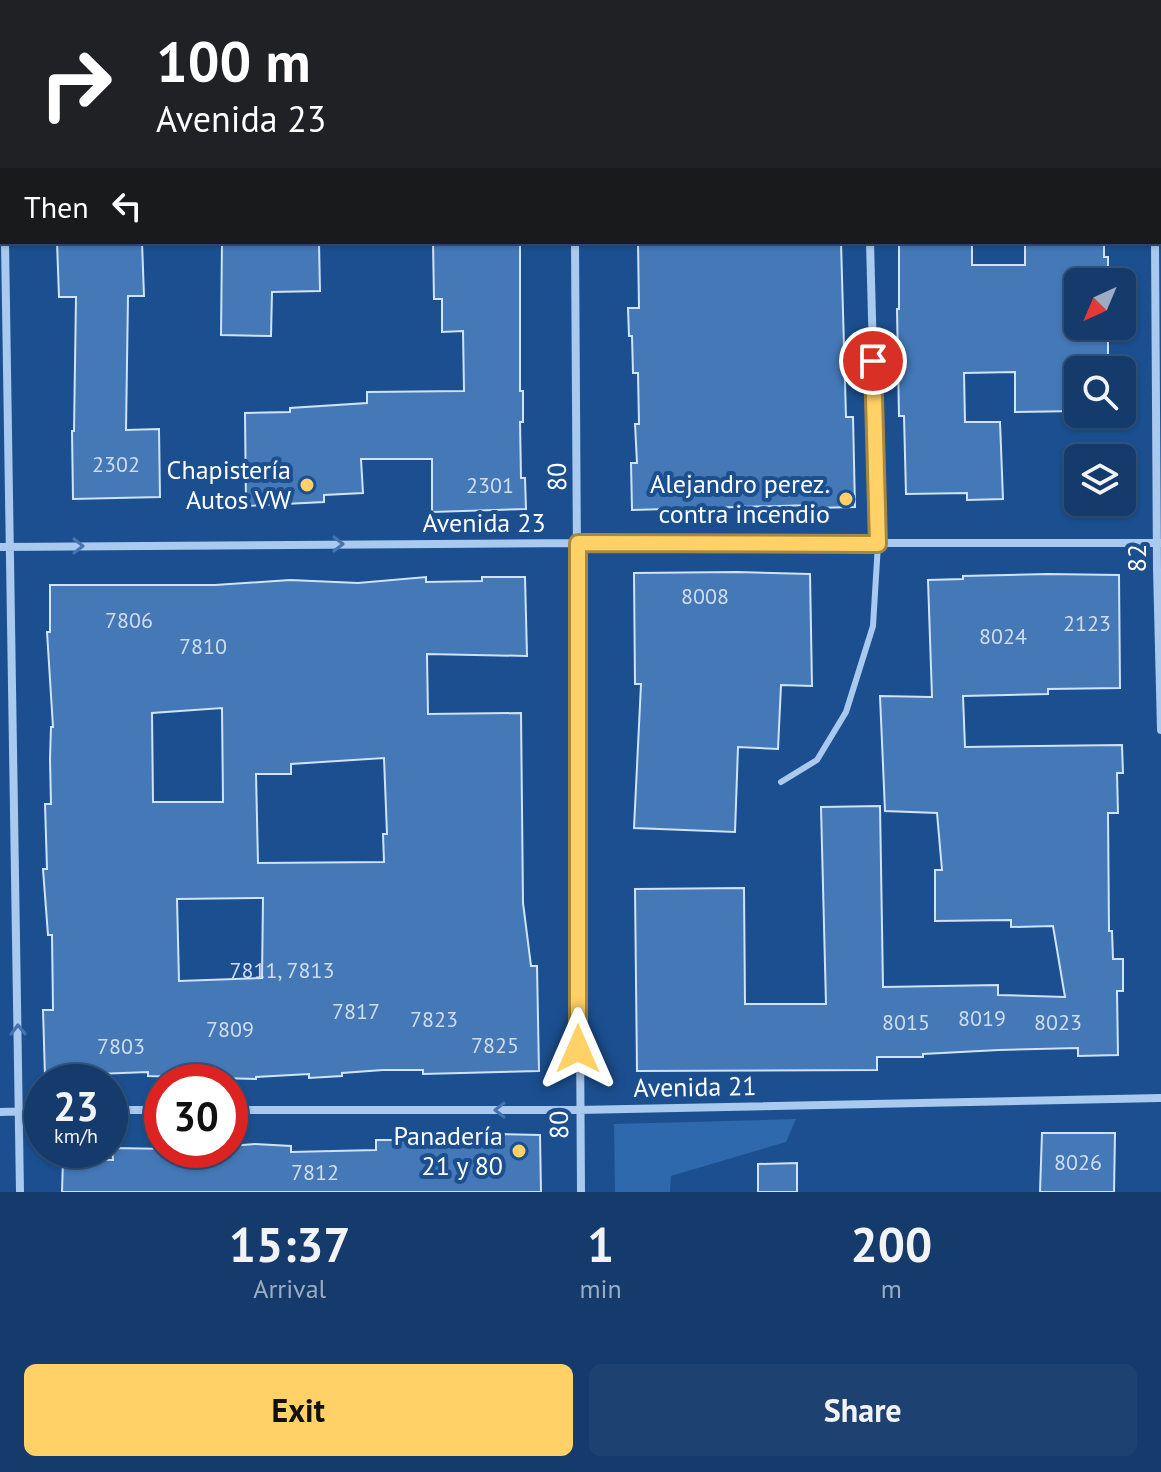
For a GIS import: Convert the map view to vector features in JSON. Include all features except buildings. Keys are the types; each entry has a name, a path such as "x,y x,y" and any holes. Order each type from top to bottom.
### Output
{"street":[{"path":"5,244 5,547 20,1192"},
{"name":"80","path":"575,244 578,1110 581,1192"},
{"path":"870,244 878,544"},
{"name":"82","path":"1155,244 1161,730"},
{"name":"Avenida 23","path":"5,547 1159,543"},
{"name":"Avenida 21","path":"248,1110 578,1110 1161,1098"},
{"path":"0,1112 24,1111"}],"lane":[{"path":"781,782 817,760 846,712 873,626 878,544"}],"shaded area":[{"path":"796,1119 786,1142 671,1176 670,1192 615,1192 614,1124"}],"place":[{"name":"Chapistería Autos VW","path":"307,485"},
{"name":"Alejandro perez. contra incendio","path":"846,499"},
{"name":"Panadería 21 y 80","path":"519,1151"}],"route":[{"path":"578,1049 578,543 878,544 873,361"}]}
